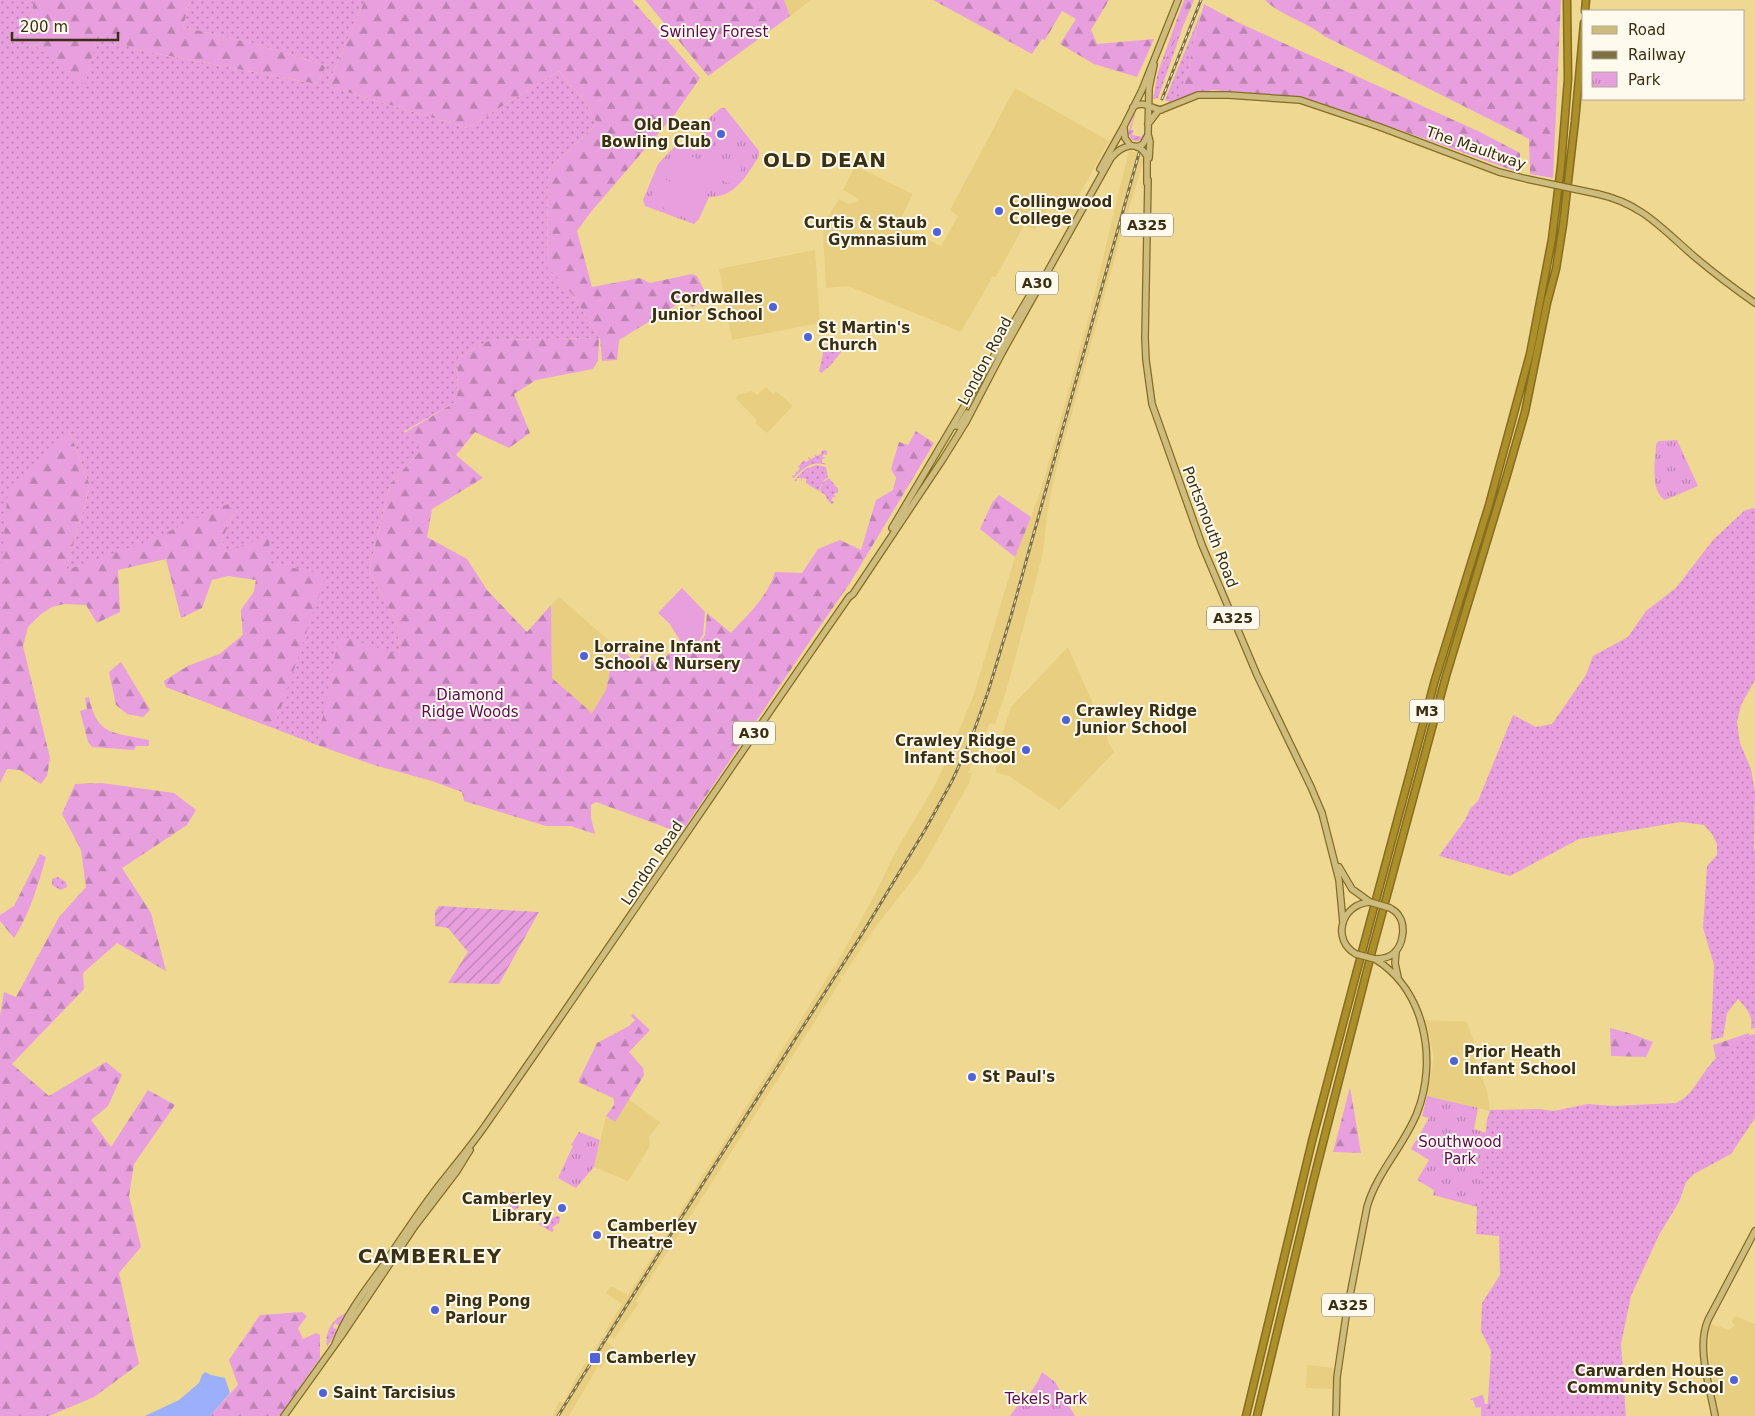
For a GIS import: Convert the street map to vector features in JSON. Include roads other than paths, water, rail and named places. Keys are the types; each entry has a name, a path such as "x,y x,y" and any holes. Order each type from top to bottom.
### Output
{"highway":[{"name":"M3","path":"1246,1416 1312,1141 1359,963 1435,680 1489,504 1530,354 1550,247 1561,166 1568,79 1567,0"},
{"name":"M3","path":"1257,1416 1315,1173 1372,951 1446,676 1525,412 1547,303 1556,269 1563,225 1582,45"}],"main road":[{"name":"A30","path":"1048,268 1124,126 1178,0"},
{"name":"A30","path":"1148,134 1149,88 1154,58"},
{"path":"1143,83 1149,88"},
{"name":"The Maultway","path":"1148,124 1155,114 1162,110 1204,94 1300,100 1380,127 1499,172 1598,194 1640,210 1723,280 1755,303"},
{"path":"1133,107 1141,103 1162,110"},
{"path":"1124,126 1125,136 1130,145"},
{"path":"1069,227 1111,158 1118,150 1130,145 1137,147 1145,142 1148,134"},
{"name":"Portsmouth Road","path":"1147,183 1150,142 1148,134"},
{"name":"Portsmouth Road","path":"1137,147 1147,156 1145,338 1152,404 1202,545 1257,675 1318,802 1335,861 1341,890 1343,923"},
{"name":"London Road","path":"849,598 850,592 956,425 1034,287 1037,287 1048,268"},
{"name":"London Road","path":"284,1416 335,1344 339,1332 360,1297 431,1196 474,1141 861,582 956,438 1048,268"},
{"path":"956,438 956,425 980,395"},
{"name":"Portsmouth Road","path":"1335,861 1349,885 1368,901"},
{"path":"1343,923 1351,908 1368,901"},
{"name":"A325","path":"1336,1416 1337,1377 1346,1316 1367,1207 1378,1181 1417,1113 1426,1075 1427,1054 1419,1015 1398,977 1395,962 1403,928 1399,916 1390,908 1368,901"},
{"name":"A325","path":"1343,923 1343,938 1347,946 1355,954 1375,959 1384,964 1398,977"},
{"path":"1375,959 1388,957 1396,952"},
{"path":"1715,1416 1703,1334 1708,1320 1755,1231"}],"water":[{"path":"205,1372 225,1378 230,1393 210,1416 145,1416 179,1400 199,1383"}],"railway":[{"path":"1162,99 1201,0"},
{"path":"558,1416 681,1218 859,939 925,830 952,781 970,742 988,692 1011,616 1139,153"}],"place":[{"name":"Old Dean Bowling Club","path":"721,134"},
{"name":"Collingwood College","path":"999,211"},
{"name":"Curtis & Staub Gymnasium","path":"937,232"},
{"name":"Cordwalles Junior School","path":"773,307"},
{"name":"St Martin's Church","path":"808,337"},
{"name":"Lorraine Infant School & Nursery","path":"584,656"},
{"name":"Crawley Ridge Junior School","path":"1066,720"},
{"name":"Crawley Ridge Infant School","path":"1026,750"},
{"name":"Prior Heath Infant School","path":"1454,1061"},
{"name":"St Paul's","path":"972,1077"},
{"name":"Camberley Library","path":"562,1208"},
{"name":"Camberley Theatre","path":"597,1235"},
{"name":"Ping Pong Parlour","path":"435,1310"},
{"name":"Camberley","path":"595,1358"},
{"name":"Carwarden House Community School","path":"1734,1380"},
{"name":"Saint Tarcisius","path":"323,1393"}],"district":[{"name":"OLD DEAN","path":"825,160"},
{"name":"CAMBERLEY","path":"430,1256"}],"park label":[{"name":"Swinley Forest","path":"714,32"},
{"name":"Diamond Ridge Woods","path":"470,704"},
{"name":"Southwood Park","path":"1460,1150"},
{"name":"Tekels Park","path":"1046,1399"}]}
